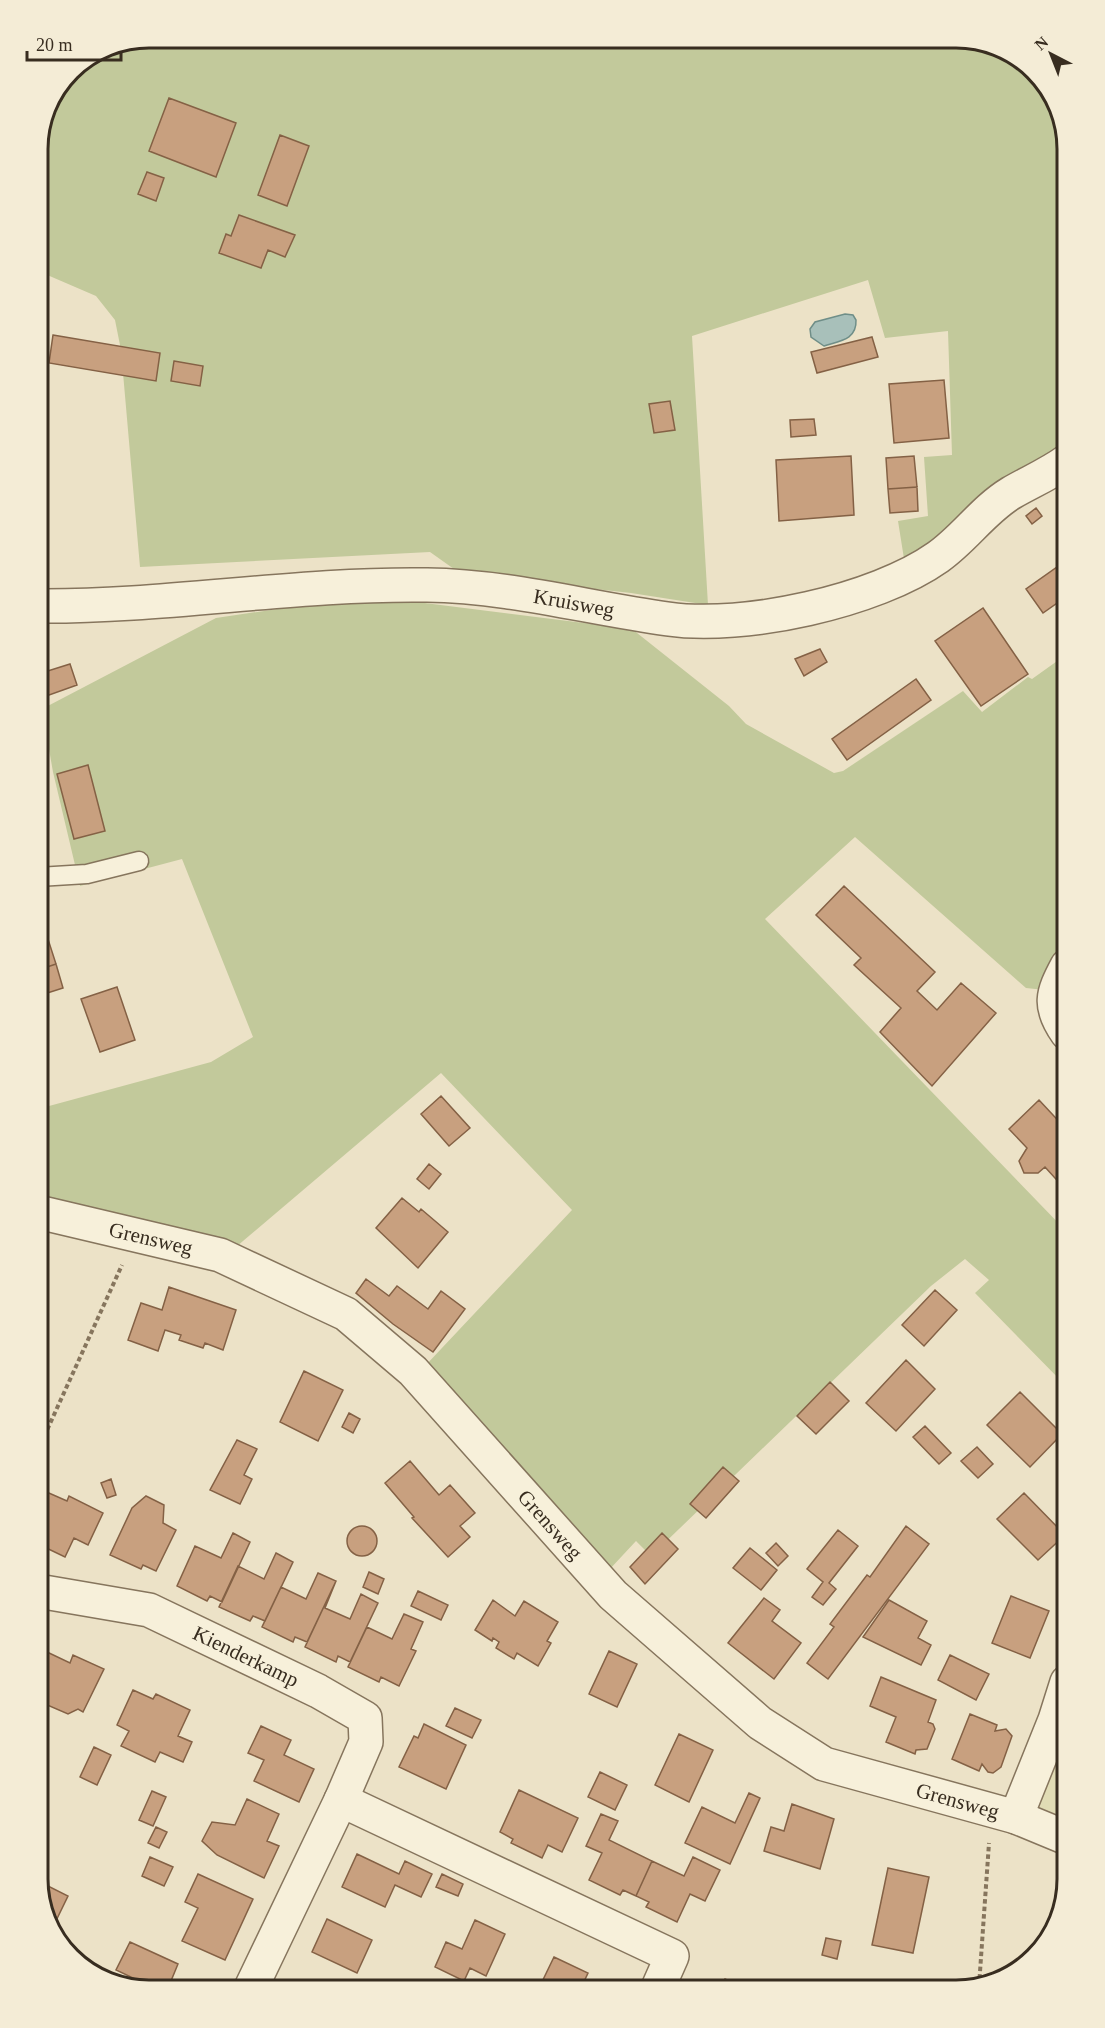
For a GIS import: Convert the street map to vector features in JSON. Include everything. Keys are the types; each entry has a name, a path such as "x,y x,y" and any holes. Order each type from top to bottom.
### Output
{"street":[{"name":"Kruisweg","path":"48,605 384,584 448,585 522,594 672,620 730,619 793,612 881,588 917,571 942,555 1003,499 1057,469"},
{"path":"1057,987 1053,1005 1057,1018"},
{"name":"Grensweg","path":"48,1214 220,1256 346,1314 413,1371 613,1595 760,1723 824,1764 1016,1817 1057,1834"},
{"name":"Kienderkamp","path":"48,1593 149,1610 318,1691 365,1718 366,1742 341,1800 255,1980"},
{"path":"1016,1817 1057,1717"},
{"path":"341,1800 672,1956 661,1980"}],"lane":[{"path":"48,876 87,873 139,861"}],"path":[{"path":"48,1428 135,1235"},
{"path":"980,1977 989,1841 1016,1817"}],"shaded area":[{"path":"1057,1756 1057,1820 1037,1813 1044,1784"}],"green space":[{"path":"149,48 963,48 1001,58 1021,73 1021,84 1033,84 1036,87 1049,110 1055,129 1057,149 1057,455 905,565 898,521 928,516 924,457 952,455 948,331 885,338 868,280 692,336 708,605 631,593 461,574 430,552 140,567 121,350 115,320 96,296 48,275 48,142 51,123 58,104 69,87 82,73 116,53"},
{"path":"377,597 632,629 729,706 746,724 834,773 843,771 963,691 982,712 1028,677 1032,679 1057,661 1057,968 1045,990 1026,988 855,837 765,919 1057,1222 1057,1377 975,1293 989,1280 965,1259 931,1286 651,1556 636,1541 609,1570 425,1366 572,1210 441,1073 230,1252 48,1203 48,1106 211,1062 253,1037 182,859 80,886 53,772 48,743 48,706 216,618"}],"water":[{"path":"845,314 853,315 856,320 854,332 846,339 824,346 811,337 810,329 815,322"}],"building":[{"path":"169,98 236,123 216,177 149,151"},
{"path":"280,135 309,146 287,206 258,195"},
{"path":"147,172 164,178 156,201 138,194"},
{"path":"239,215 295,235 285,257 268,250 261,268 219,253 226,234 231,236"},
{"path":"53,335 160,353 156,381 49,363"},
{"path":"872,337 878,357 817,373 811,352"},
{"path":"174,361 203,366 200,386 171,381"},
{"path":"944,380 949,438 894,443 889,384"},
{"path":"670,401 675,430 654,433 649,404"},
{"path":"814,419 816,435 791,437 790,420"},
{"path":"851,456 854,515 779,521 776,460"},
{"path":"914,456 917,487 888,489 886,458"},
{"path":"917,487 918,511 890,513 888,489"},
{"path":"1036,508 1042,516 1032,524 1026,516"},
{"path":"1057,567 1057,603 1043,613 1026,589"},
{"path":"983,608 1028,674 981,706 935,641"},
{"path":"820,649 827,662 804,676 795,659"},
{"path":"70,664 77,685 48,695 48,671"},
{"path":"916,679 931,700 847,760 832,739"},
{"path":"88,765 105,831 74,839 57,774"},
{"path":"844,886 935,972 917,991 937,1010 961,983 996,1013 932,1086 880,1032 901,1008 854,965 861,958 816,915"},
{"path":"48,939 56,964 48,967"},
{"path":"56,964 63,988 48,993 48,967"},
{"path":"117,987 135,1040 100,1052 81,999"},
{"path":"441,1096 470,1128 449,1146 421,1114"},
{"path":"1039,1100 1057,1119 1057,1180 1045,1167 1038,1173 1024,1173 1019,1161 1027,1148 1009,1129"},
{"path":"429,1164 441,1174 429,1189 417,1179"},
{"path":"402,1198 419,1212 421,1209 448,1232 418,1268 376,1228"},
{"path":"366,1279 389,1296 397,1286 428,1309 441,1291 465,1309 433,1352 393,1324 356,1293"},
{"path":"169,1287 236,1310 223,1350 205,1343 203,1348 179,1340 181,1335 165,1330 158,1351 128,1340 141,1303 162,1310"},
{"path":"935,1290 957,1310 924,1346 902,1325"},
{"path":"906,1360 935,1389 896,1431 866,1403"},
{"path":"304,1371 343,1390 318,1441 280,1422"},
{"path":"830,1382 849,1401 816,1434 797,1416"},
{"path":"1020,1392 1057,1429 1057,1439 1030,1467 987,1425"},
{"path":"349,1413 360,1419 353,1433 342,1427"},
{"path":"925,1426 951,1453 939,1464 913,1437"},
{"path":"237,1440 257,1449 244,1475 252,1479 240,1504 210,1490"},
{"path":"977,1447 993,1464 978,1478 961,1461"},
{"path":"410,1461 439,1495 450,1485 475,1513 460,1526 470,1537 448,1557 412,1518 414,1517 385,1483"},
{"path":"723,1467 739,1481 706,1518 690,1504"},
{"path":"111,1479 116,1495 107,1498 101,1483"},
{"path":"48,1493 67,1501 69,1496 103,1513 88,1545 74,1538 65,1557 48,1549"},
{"path":"1024,1493 1057,1527 1057,1542 1038,1560 997,1519"},
{"path":"146,1496 164,1505 163,1523 176,1530 156,1571 143,1565 141,1569 110,1555 132,1508"},
{"path":"362,1526 373,1530 377,1541 373,1552 362,1556 351,1552 347,1541 351,1530"},
{"path":"906,1526 929,1544 828,1679 807,1663 834,1627 830,1624 867,1575 870,1577"},
{"path":"838,1530 858,1546 829,1583 836,1589 823,1605 812,1597 823,1582 807,1569"},
{"path":"233,1533 250,1542 222,1602 210,1596 207,1601 177,1586 195,1546 221,1558"},
{"path":"662,1533 678,1549 645,1584 630,1567"},
{"path":"776,1543 788,1556 778,1566 766,1553"},
{"path":"750,1548 777,1570 761,1590 733,1568"},
{"path":"276,1553 293,1562 265,1621 253,1616 250,1621 219,1607 238,1566 264,1579"},
{"path":"369,1572 384,1579 378,1594 363,1587"},
{"path":"318,1573 336,1581 307,1642 295,1637 293,1642 262,1627 281,1587 306,1599"},
{"path":"336,1581 325,1608 350,1619 361,1594 378,1603 350,1662 338,1656 336,1662 305,1647"},
{"path":"418,1591 448,1605 441,1620 411,1606"},
{"path":"1011,1596 1049,1611 1030,1658 992,1643"},
{"path":"764,1598 780,1610 772,1621 801,1643 774,1679 728,1643"},
{"path":"493,1600 515,1616 524,1601 558,1622 547,1641 551,1643 538,1666 517,1653 514,1659 496,1648 499,1642 493,1638 492,1641 475,1630"},
{"path":"889,1600 927,1621 918,1638 931,1645 921,1665 863,1637"},
{"path":"404,1614 423,1622 411,1649 416,1651 399,1686 381,1677 379,1682 348,1667 367,1627 392,1639"},
{"path":"609,1651 637,1664 617,1707 589,1694"},
{"path":"48,1652 70,1663 73,1655 104,1669 83,1712 78,1709 68,1714 48,1705"},
{"path":"950,1655 989,1674 976,1700 938,1680"},
{"path":"881,1677 936,1700 928,1722 933,1724 935,1729 927,1749 916,1750 915,1754 886,1742 896,1717 870,1706"},
{"path":"133,1690 153,1699 156,1694 190,1710 178,1736 192,1742 183,1762 160,1752 155,1762 121,1746 129,1731 117,1725"},
{"path":"455,1708 481,1720 472,1738 446,1726"},
{"path":"970,1714 997,1725 995,1731 1006,1729 1012,1736 1001,1767 993,1773 988,1772 982,1764 979,1771 952,1759"},
{"path":"424,1724 466,1745 446,1789 399,1767 414,1736 418,1738"},
{"path":"261,1726 291,1740 284,1755 314,1769 299,1802 254,1781 264,1760 248,1753"},
{"path":"679,1734 713,1750 689,1802 655,1785"},
{"path":"94,1747 111,1755 97,1785 80,1777"},
{"path":"600,1772 627,1785 615,1810 588,1797"},
{"path":"519,1790 578,1818 562,1852 548,1845 542,1858 511,1843 513,1839 500,1832"},
{"path":"152,1791 166,1797 153,1826 139,1820"},
{"path":"749,1793 760,1798 730,1864 685,1843 702,1807 735,1823"},
{"path":"247,1799 279,1814 267,1841 279,1846 264,1878 217,1855 202,1841 212,1822 235,1825"},
{"path":"792,1804 834,1819 820,1869 764,1851 771,1827 784,1831"},
{"path":"601,1814 618,1821 609,1840 652,1861 636,1896 623,1890 620,1895 589,1880 602,1853 586,1846"},
{"path":"156,1827 167,1832 159,1848 148,1843"},
{"path":"357,1854 399,1874 405,1861 432,1874 421,1897 395,1885 385,1907 342,1887"},
{"path":"150,1857 173,1867 164,1886 142,1876"},
{"path":"693,1857 720,1870 705,1901 690,1894 677,1922 646,1907 649,1902 636,1896 652,1861 684,1876"},
{"path":"888,1868 929,1877 913,1953 872,1945"},
{"path":"198,1874 253,1899 225,1960 182,1941 198,1908 185,1902"},
{"path":"442,1874 463,1884 458,1896 436,1887"},
{"path":"49,1886 68,1896 57,1919"},
{"path":"327,1919 372,1940 357,1973 312,1952"},
{"path":"475,1920 505,1934 486,1976 470,1968 464,1980 462,1980 435,1967 446,1942 462,1949"},
{"path":"826,1938 841,1941 837,1959 822,1955"},
{"path":"130,1942 178,1964 171,1980 135,1979 116,1970"},
{"path":"554,1957 588,1973 585,1980 543,1980"}]}
